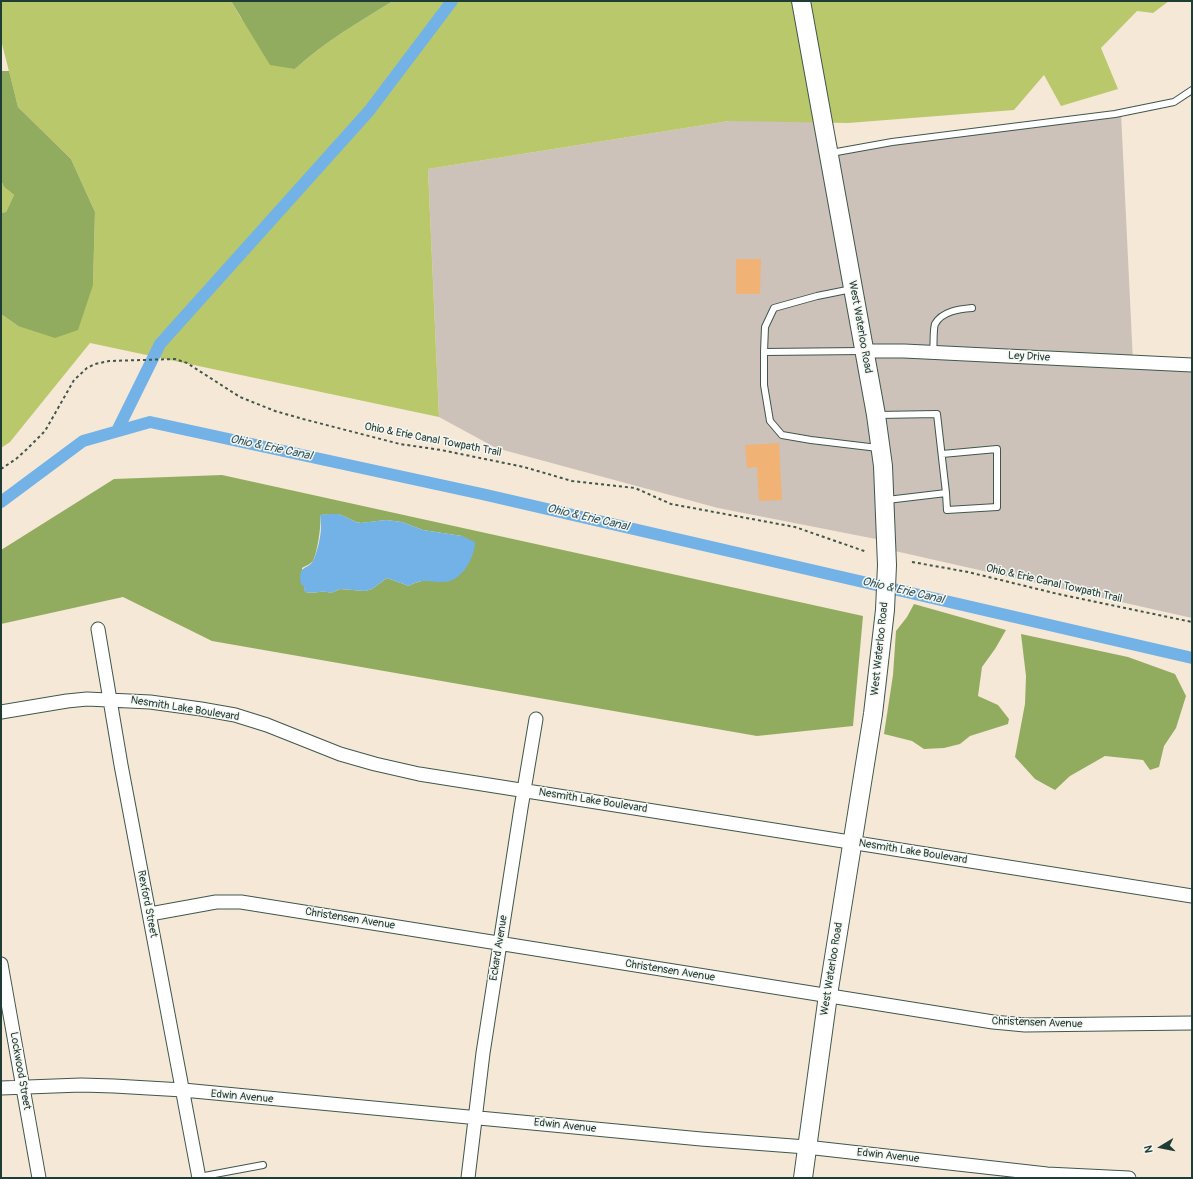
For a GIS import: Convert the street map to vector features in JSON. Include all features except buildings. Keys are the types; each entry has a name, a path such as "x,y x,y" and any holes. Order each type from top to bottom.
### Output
{"main road":[{"name":"West Waterloo Road","path":"801,1 876,415 883,466 887,565 885,610 873,714 828,995 806,1147 803,1178"}],"street":[{"name":"Ley Drive","path":"865,351 904,350 1192,365"},
{"name":"Rexford Street","path":"98,629 199,1178"},
{"name":"Nesmith Lake Boulevard","path":"1,712 67,700 87,698 150,702 235,715 267,725 340,754 419,774 1192,896"},
{"name":"Eckard Avenue","path":"468,1178 483,1052 536,719"},
{"name":"Christensen Avenue","path":"150,914 216,902 241,902 1009,1024 1192,1023"},
{"name":"Lockwood Street","path":"1,964 39,1178"},
{"name":"Edwin Avenue","path":"1,1088 55,1085 114,1086 183,1090 694,1139 806,1147 1047,1176 1129,1178"}],"lane":[{"path":"829,153 892,142 1115,114 1174,102 1192,90"},
{"path":"854,289 818,296 774,308 765,327 764,385 770,420 782,435 881,449"},
{"path":"933,352 935,324 942,316 956,309 972,308"},
{"path":"764,352 865,351"},
{"path":"876,415 937,414 947,510 997,507 997,449 942,454"},
{"path":"884,500 946,493"},
{"path":"199,1178 262,1165"}],"path":[{"name":"Ohio & Erie Canal Towpath Trail","path":"1,469 22,454 44,431 79,374 95,364 109,361 171,359 187,363 227,389 256,405 303,419 400,444 441,450 524,467 572,481 635,488 676,505 795,527 867,552"},
{"name":"Ohio & Erie Canal Towpath Trail","path":"912,562 968,572 1058,594 1192,622"}],"shaded area":[{"path":"1121,113 1133,362 1192,365 1192,618 886,549 886,541 718,508 496,448 439,417 428,169 729,121 823,121 829,153"}],"green space":[{"path":"1,1 231,1 241,18 295,69 330,41 393,1 1169,1 1153,13 1137,11 1101,48 1118,89 1061,106 1044,75 1014,110 848,123 729,121 428,169 439,417 90,343 10,442 1,448 1,314 18,326 93,285 95,212 71,159 18,107 1,40"},
{"path":"231,1 393,1 330,41 295,69 270,65"},
{"path":"1,71 9,71 18,107 71,159 95,212 93,285 78,330 55,338 18,326 1,314 1,213 6,212 14,195 4,187 1,180"},
{"path":"1,180 4,187 14,195 6,212 1,213"},
{"path":"222,475 863,616 853,726 757,736 212,641 123,597 1,624 1,550 114,479","holes":["339,514 361,523 386,520 402,522 423,530 462,536 438,581 423,581 409,586 387,578 372,589 365,591 340,589 331,593 305,592 302,568 312,562 315,557 320,531 320,515"]},
{"path":"914,604 1006,630 982,667 978,696 998,705 1009,719 1008,724 970,736 960,744 944,748 924,749 912,741 884,734 893,675 896,631 907,617"},
{"path":"1021,634 1128,657 1175,674 1186,696 1176,728 1164,746 1159,767 1150,770 1143,760 1105,756 1070,776 1055,790 1035,779 1015,757 1025,704 1026,676"}],"water":[{"path":"339,514 360,523 386,520 402,522 423,530 462,536 475,542 473,554 462,573 451,581 423,581 409,586 387,578 372,589 365,591 340,589 331,593 305,592 304,587 301,584 301,573 304,568 312,563 316,554 321,532 320,515"}],"waterway":[{"path":"117,431 160,344 369,111 452,1"},
{"name":"Ohio & Erie Canal","path":"1,502 83,441 150,422 482,494 1192,658"}]}
